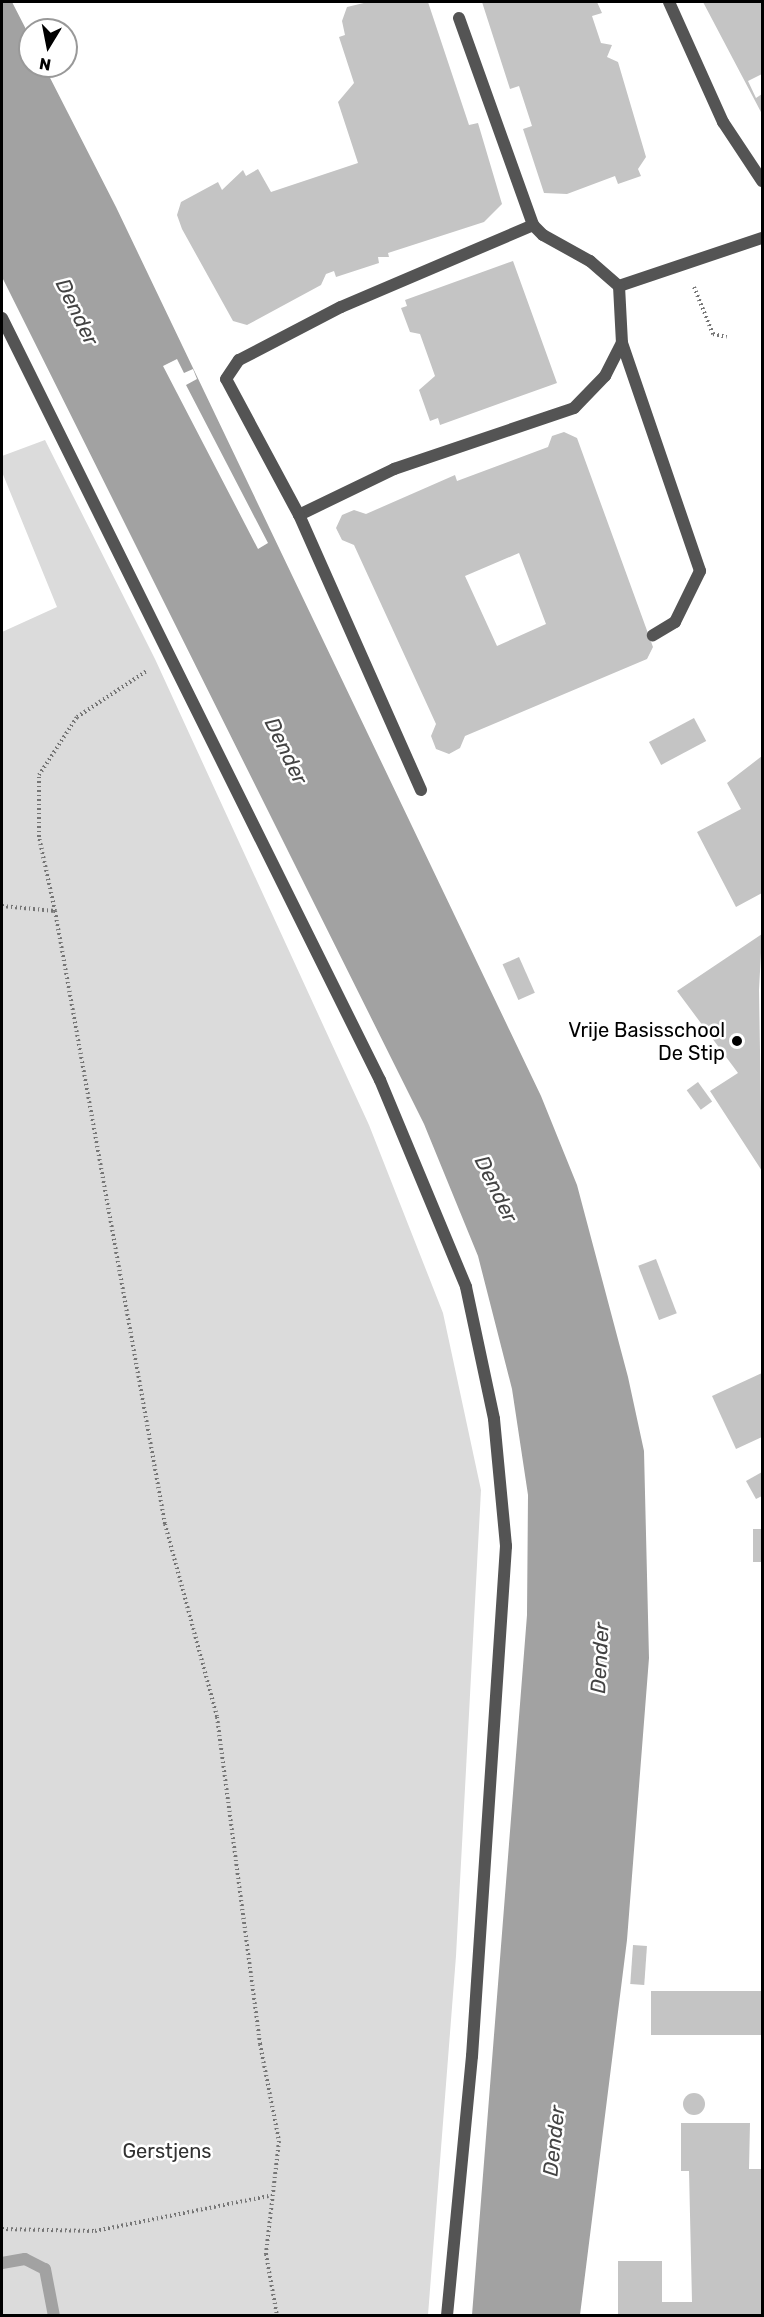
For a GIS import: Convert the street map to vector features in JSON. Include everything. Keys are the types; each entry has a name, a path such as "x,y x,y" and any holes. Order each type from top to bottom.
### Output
{"street":[{"path":"669,2 723,122 762,181"},
{"path":"459,18 533,225 619,286"},
{"path":"422,790 299,515 226,379 239,360 341,307 533,225"},
{"path":"619,286 762,238"},
{"path":"619,286 622,343 700,571 675,622 653,635"},
{"path":"2,318 380,1080 466,1287 494,1419 506,1546 472,2056 447,2316"},
{"path":"299,515 394,469 574,408 605,376 622,343"}],"path":[{"path":"685,264 712,334 727,337"},
{"path":"169,656 77,717 39,775 39,837 55,911 165,1524 217,1717 260,2044 279,2141 269,2196 266,2254 277,2316"},
{"path":"2,906 55,911"},
{"path":"2,2229 95,2230 269,2196"}],"green space":[{"name":"Gerstjens","path":"45,440 155,659 369,1125 443,1313 481,1490 456,1956 428,2315 2,2315 2,632 57,607 2,472 2,456"}],"water":[{"name":"Dender","path":"2,2 12,2 20,18 18,18 18,78 50,78 116,207 541,1096 577,1185 628,1377 644,1451 649,1658 627,1940 580,2315 472,2315 527,1615 528,1495 512,1389 478,1256 424,1124 2,277"}],"pier":[{"path":"177,359 184,373 193,369 197,379 186,385 268,543 258,549 163,366"}],"building":[{"path":"368,2 428,2 469,125 478,123 502,204 484,222 388,253 389,257 378,257 379,263 336,277 334,271 326,274 321,285 247,325 233,321 182,229 177,215 181,202 218,182 222,190 243,170 246,176 258,169 271,192 358,163 338,102 354,83 339,37 345,35 342,21 347,7"},
{"path":"482,2 597,2 602,13 592,16 601,43 612,45 607,57 618,62 646,157 638,169 641,176 618,184 615,176 567,194 544,193 523,129 532,126 519,86 510,89"},
{"path":"703,2 762,2 762,74 748,81 756,98 762,94 762,114"},
{"path":"513,261 557,383 440,425 438,418 430,421 419,390 435,376 420,334 410,332 401,308 407,306 405,300"},
{"path":"564,432 577,438 653,647 647,659 465,736 460,748 449,754 436,749 431,736 436,724 354,545 342,540 336,528 342,515 354,510 366,514 455,475 457,481 548,447 552,436","holes":["519,553 546,624 497,646 465,576"]},
{"path":"694,718 706,741 661,765 649,742"},
{"path":"762,756 762,893 736,907 697,832 741,809 727,783"},
{"name":"Vrije Basisschool De Stip","path":"762,934 759,990 762,1171 710,1091 738,1073 677,991"},
{"path":"519,957 535,993 518,1000 503,964"},
{"path":"698,1082 712,1101 701,1110 687,1090"},
{"path":"656,1259 677,1313 659,1320 638,1266"},
{"path":"762,1373 762,1437 736,1449 712,1396"},
{"path":"762,1472 762,1496 756,1499 746,1481"},
{"path":"753,1529 762,1529 762,1562 753,1562"},
{"path":"633,1945 647,1946 644,1985 630,1984"},
{"path":"651,1991 762,1991 762,2035 651,2035"},
{"path":"694,2093 702,2096 705,2104 702,2112 694,2115 686,2112 683,2104 686,2096"},
{"path":"681,2123 750,2123 749,2169 762,2169 762,2316 618,2316 618,2261 662,2261 662,2302 692,2302 689,2171 681,2171"}],"waterway":[{"path":"2,2263 25,2259 45,2269 54,2316"}],"place":[{"name":"Vrije Basisschool De Stip","path":"737,1041"}]}
